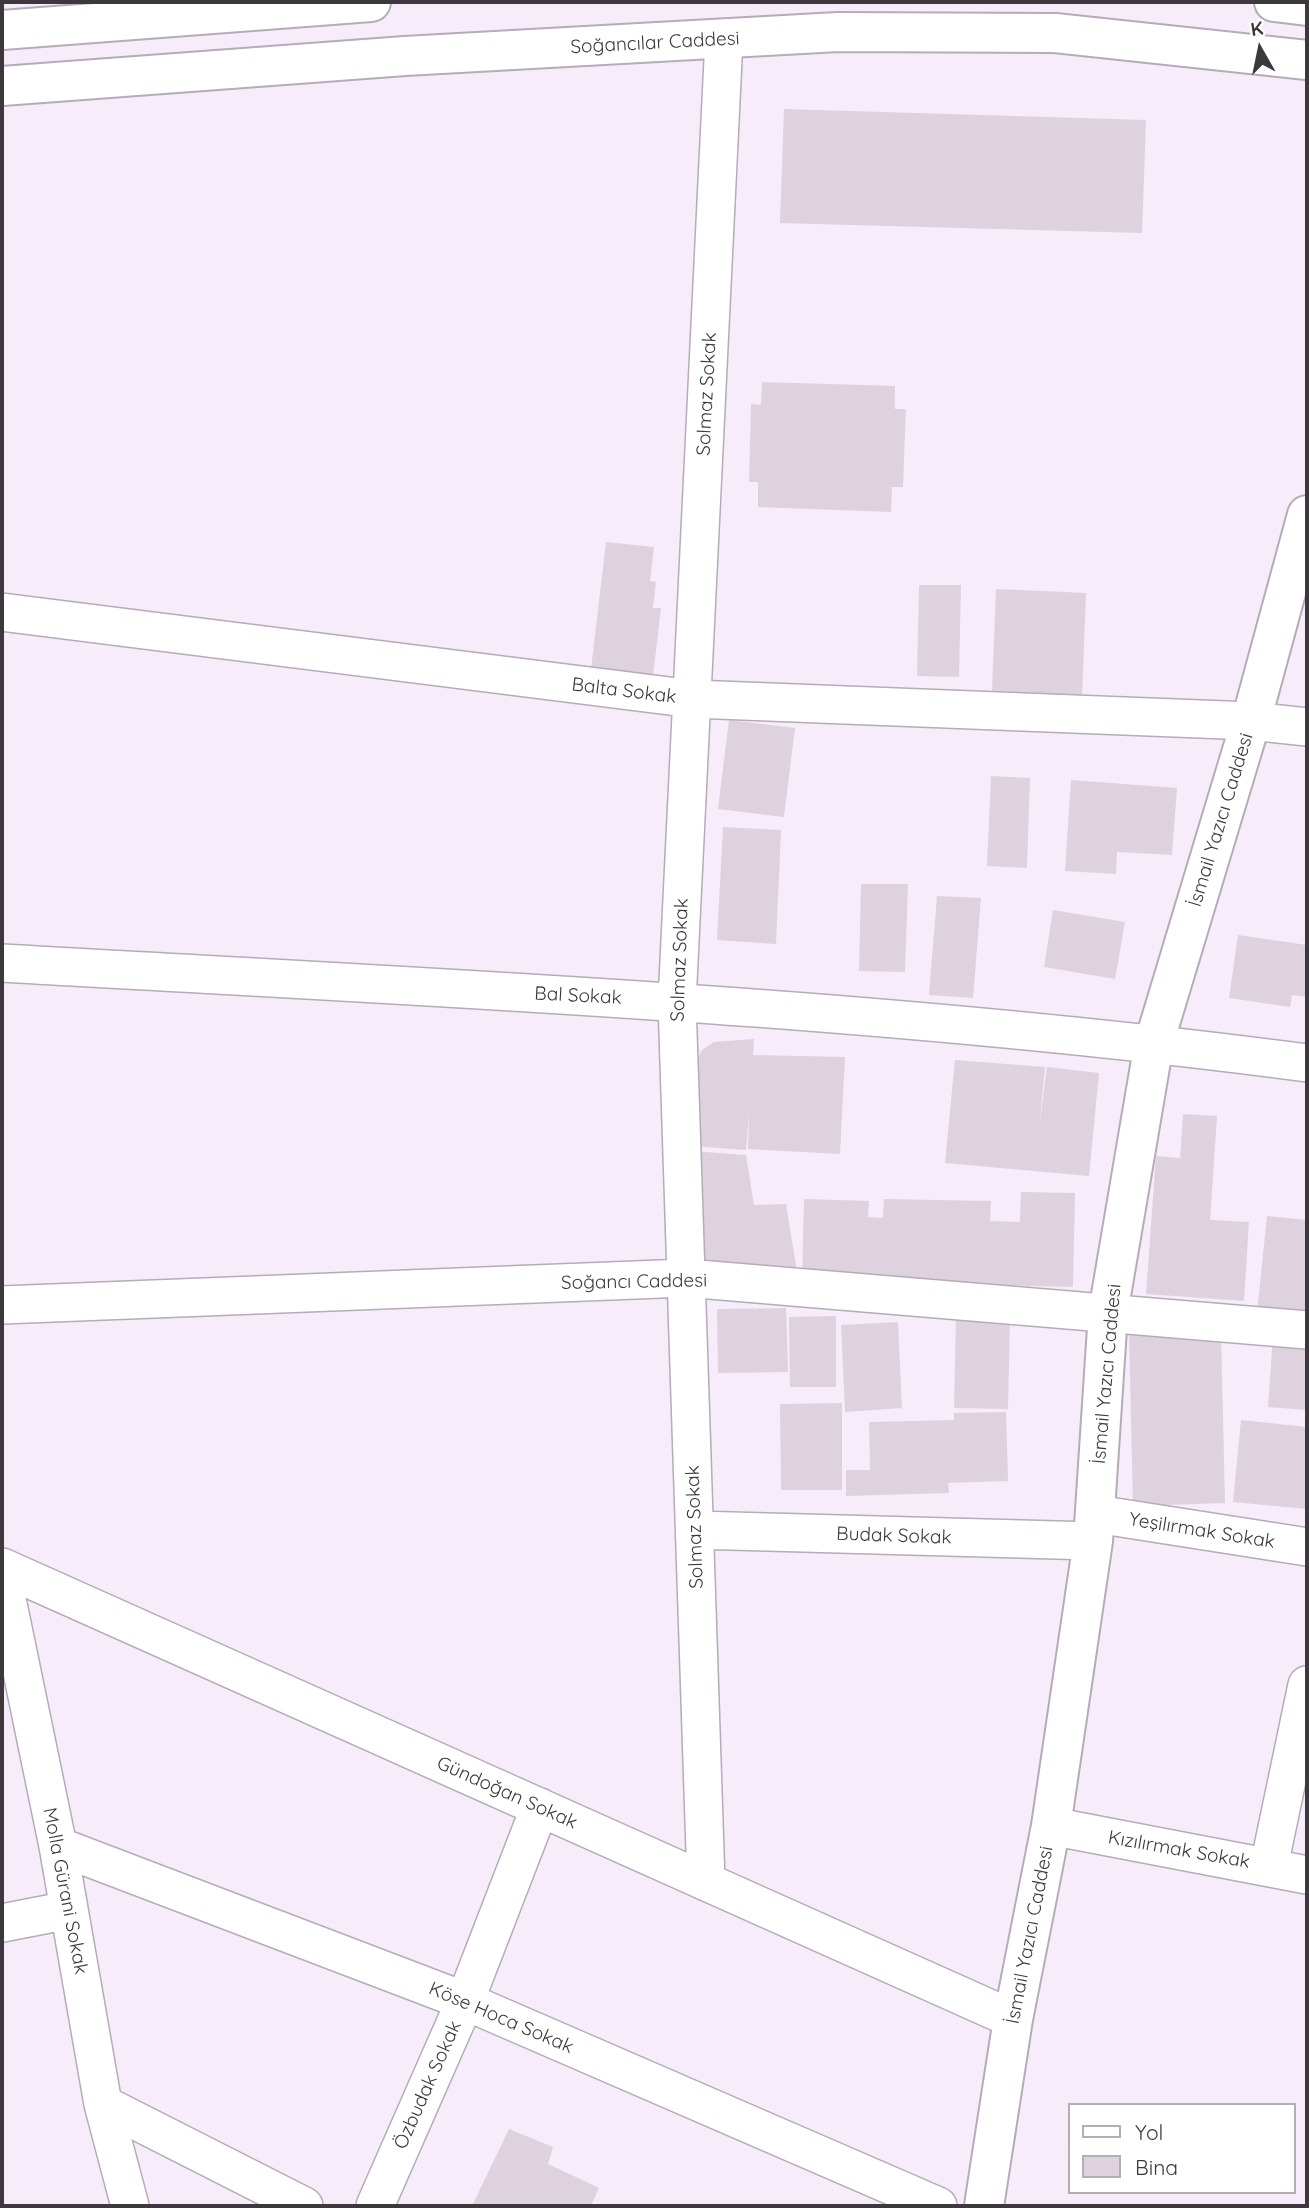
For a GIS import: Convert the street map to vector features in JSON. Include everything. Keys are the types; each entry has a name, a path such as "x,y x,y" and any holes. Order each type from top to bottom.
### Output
{"main road":[{"path":"2,30 371,2"},
{"path":"1274,2 1307,6"},
{"name":"Soğancılar Caddesi","path":"2,86 405,56 838,32 1055,33 1307,60"},
{"name":"İsmail Yazıcı Caddesi","path":"984,2206 1013,2019 1051,1826 1094,1528 1108,1313 1154,1042 1251,721 1307,515"}],"street":[{"name":"Solmaz Sokak","path":"706,1882 677,1002 724,39"},
{"name":"Balta Sokak","path":"2,612 693,699 1251,721 1307,727"},
{"name":"Bal Sokak","path":"2,963 677,1002 1154,1042 1307,1063"},
{"name":"Soğancı Caddesi","path":"2,1305 686,1278 1307,1330"},
{"name":"Budak Sokak","path":"695,1530 1094,1528"},
{"name":"Yeşilırmak Sokak","path":"1094,1528 1307,1547"},
{"name":"Gündoğan Sokak","path":"2,1567 1013,2019"},
{"name":"Molla Gürani Sokak","path":"2,1575 58,1846 103,2105 130,2206"},
{"path":"1269,1866 1307,1685"},
{"name":"Özbudak Sokak","path":"375,2206 465,2001 540,1807"},
{"name":"Kızılırmak Sokak","path":"1051,1826 1307,1875"},
{"name":"Köse Hoca Sokak","path":"58,1846 465,2001 938,2206"},
{"path":"2,1923 69,1910"},
{"path":"103,2105 304,2206"}],"building":[{"path":"784,109 1146,120 1142,233 780,223"},
{"path":"762,382 895,386 895,409 906,409 903,487 892,487 891,512 758,507 758,482 749,482 751,404 761,405"},
{"path":"606,542 654,547 650,581 656,582 653,608 661,608 653,676 591,669"},
{"path":"919,585 961,585 959,677 917,676"},
{"path":"996,589 1086,593 1082,695 992,691"},
{"path":"729,720 795,728 784,817 718,809"},
{"path":"991,776 1030,778 1027,868 987,866"},
{"path":"1071,780 1177,788 1172,855 1117,852 1116,874 1065,871"},
{"path":"723,827 781,830 776,944 717,940"},
{"path":"861,884 908,884 905,972 859,971"},
{"path":"937,896 981,898 973,998 929,995"},
{"path":"1053,910 1125,922 1115,979 1044,967"},
{"path":"1238,935 1307,945 1307,997 1292,995 1290,1007 1229,998"},
{"path":"754,1039 753,1055 845,1057 840,1154 748,1149 749,1113 746,1150 692,1146 695,1062 702,1050 714,1042"},
{"path":"955,1060 1045,1067 1039,1128 1047,1067 1099,1073 1089,1176 945,1163"},
{"path":"1183,1114 1217,1116 1210,1220 1249,1222 1244,1301 1146,1294 1156,1156 1180,1158"},
{"path":"692,1151 746,1155 754,1205 786,1204 798,1278 726,1280 705,1260"},
{"path":"1021,1192 1075,1193 1073,1287 802,1280 804,1199 869,1201 868,1217 883,1218 884,1199 991,1201 990,1221 1020,1222"},
{"path":"1267,1216 1307,1220 1307,1317 1257,1312"},
{"path":"786,1308 788,1372 718,1373 717,1309"},
{"path":"956,1315 1010,1316 1008,1409 954,1408"},
{"path":"836,1316 836,1387 790,1387 789,1317"},
{"path":"898,1322 902,1408 845,1412 841,1325"},
{"path":"1221,1330 1225,1503 1133,1506 1129,1333"},
{"path":"1273,1336 1307,1339 1307,1410 1268,1407"},
{"path":"842,1403 842,1490 781,1490 780,1404"},
{"path":"1006,1412 1008,1481 948,1483 949,1493 846,1496 846,1470 870,1470 869,1422 954,1420 954,1413"},
{"path":"1241,1420 1307,1427 1307,1509 1233,1502"},
{"path":"509,2129 553,2147 548,2164 599,2188 591,2206 472,2206"}]}
